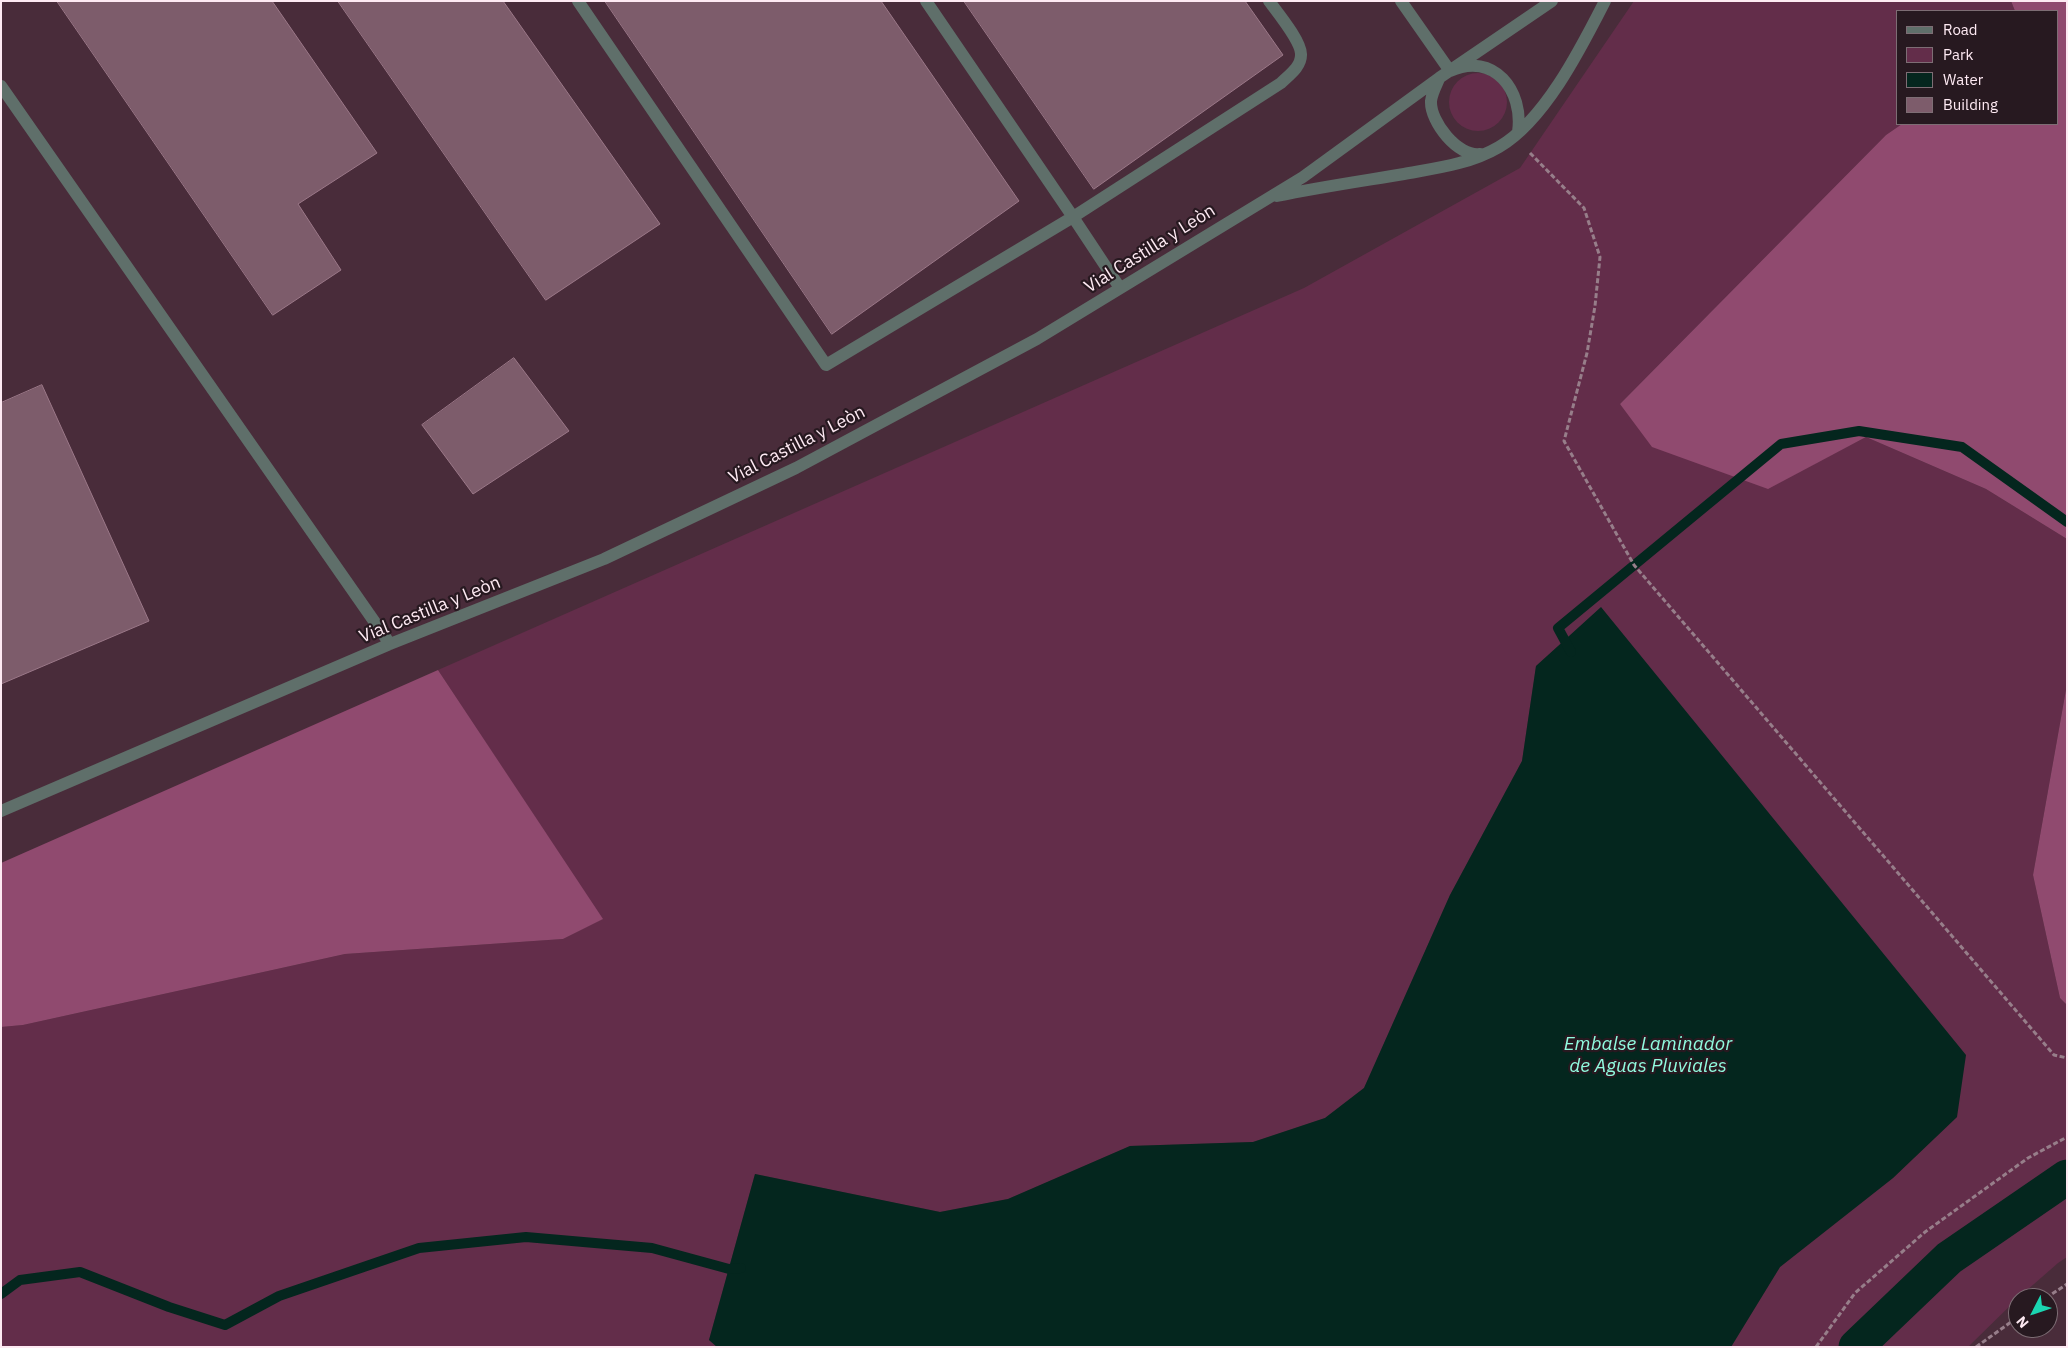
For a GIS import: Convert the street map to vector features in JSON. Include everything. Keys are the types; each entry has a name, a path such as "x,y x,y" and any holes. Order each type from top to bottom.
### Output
{"lane":[{"path":"578,1 826,365 1073,217 1281,83 1296,69 1302,54 1298,42 1269,1"},
{"path":"926,1 1120,288"},
{"path":"1401,1 1450,71 1461,66 1476,67 1501,75 1512,91 1518,106 1517,137"},
{"name":"Vial Castilla y Leòn","path":"1,811 390,644 604,559 796,468 1037,339 1303,177 1439,78 1552,1"},
{"path":"1268,198 1324,186 1462,163 1517,137 1538,113 1565,73 1604,1"},
{"path":"1439,78 1431,102 1437,122 1456,146 1464,152 1474,155 1484,154"},
{"path":"1,86 390,644"}],"path":[{"path":"1517,137 1584,208 1600,258 1595,306 1587,353 1564,441 1630,557 1639,571 2054,1055 2067,1058"},
{"path":"1816,1347 1855,1293 1925,1232 2028,1158 2067,1137"},
{"path":"1976,1347 2008,1325"}],"green space":[{"path":"1634,1 2011,1 2015,10 1896,10 1896,125 1901,125 1886,135 1620,404 1768,488 1866,437 1986,489 2067,539 2067,684 2033,875 2060,998 2067,1005 2067,1257 2029,1288 2008,1288 2008,1308 1968,1347 1731,1347 1780,1267 1893,1178 1957,1117 1601,608 1536,666 1522,761 1450,895 1364,1088 1325,1118 1253,1142 1130,1146 1008,1199 940,1212 755,1174 709,1340 717,1347 1,1347 1,1027 23,1025 345,954 563,939 602,919 438,670 1304,288 1520,168"},
{"path":"1472,73 1484,73 1499,81 1507,96 1507,108 1499,123 1484,131 1472,131 1457,123 1449,108 1449,96 1457,81"}],"shaded area":[{"path":"2011,1 2067,2 2067,539 1986,489 1866,437 1768,489 1652,447 1620,404 1886,135 1901,125 2058,125 2058,10 2015,10"},
{"path":"438,670 603,919 563,939 345,954 23,1025 1,1027 1,863"},
{"path":"2067,684 2067,1005 2060,998 2033,875"}],"water":[{"name":"Embalse Laminador de Aguas Pluviales","path":"1601,607 1966,1055 1957,1117 1893,1178 1780,1267 1731,1347 717,1347 709,1340 755,1174 940,1212 1008,1199 1130,1146 1253,1142 1325,1118 1364,1088 1450,895 1522,761 1536,666"}],"building":[{"path":"57,1 272,1 377,153 298,204 341,270 273,315"},
{"path":"338,1 503,1 660,224 546,300"},
{"path":"605,1 881,1 1019,201 832,334"},
{"path":"964,1 1245,1 1283,55 1094,189"},
{"path":"514,358 569,431 473,494 422,425"},
{"path":"42,385 149,621 1,684 1,403"}],"waterway":[{"path":"1571,652 1558,628 1781,444 1859,431 1962,447 2067,522"},
{"path":"1856,1347 1949,1258 2067,1177"},
{"path":"1,1294 20,1280 80,1272 169,1307 225,1325 279,1296 419,1248 526,1237 652,1248 729,1269 741,1268"}]}
